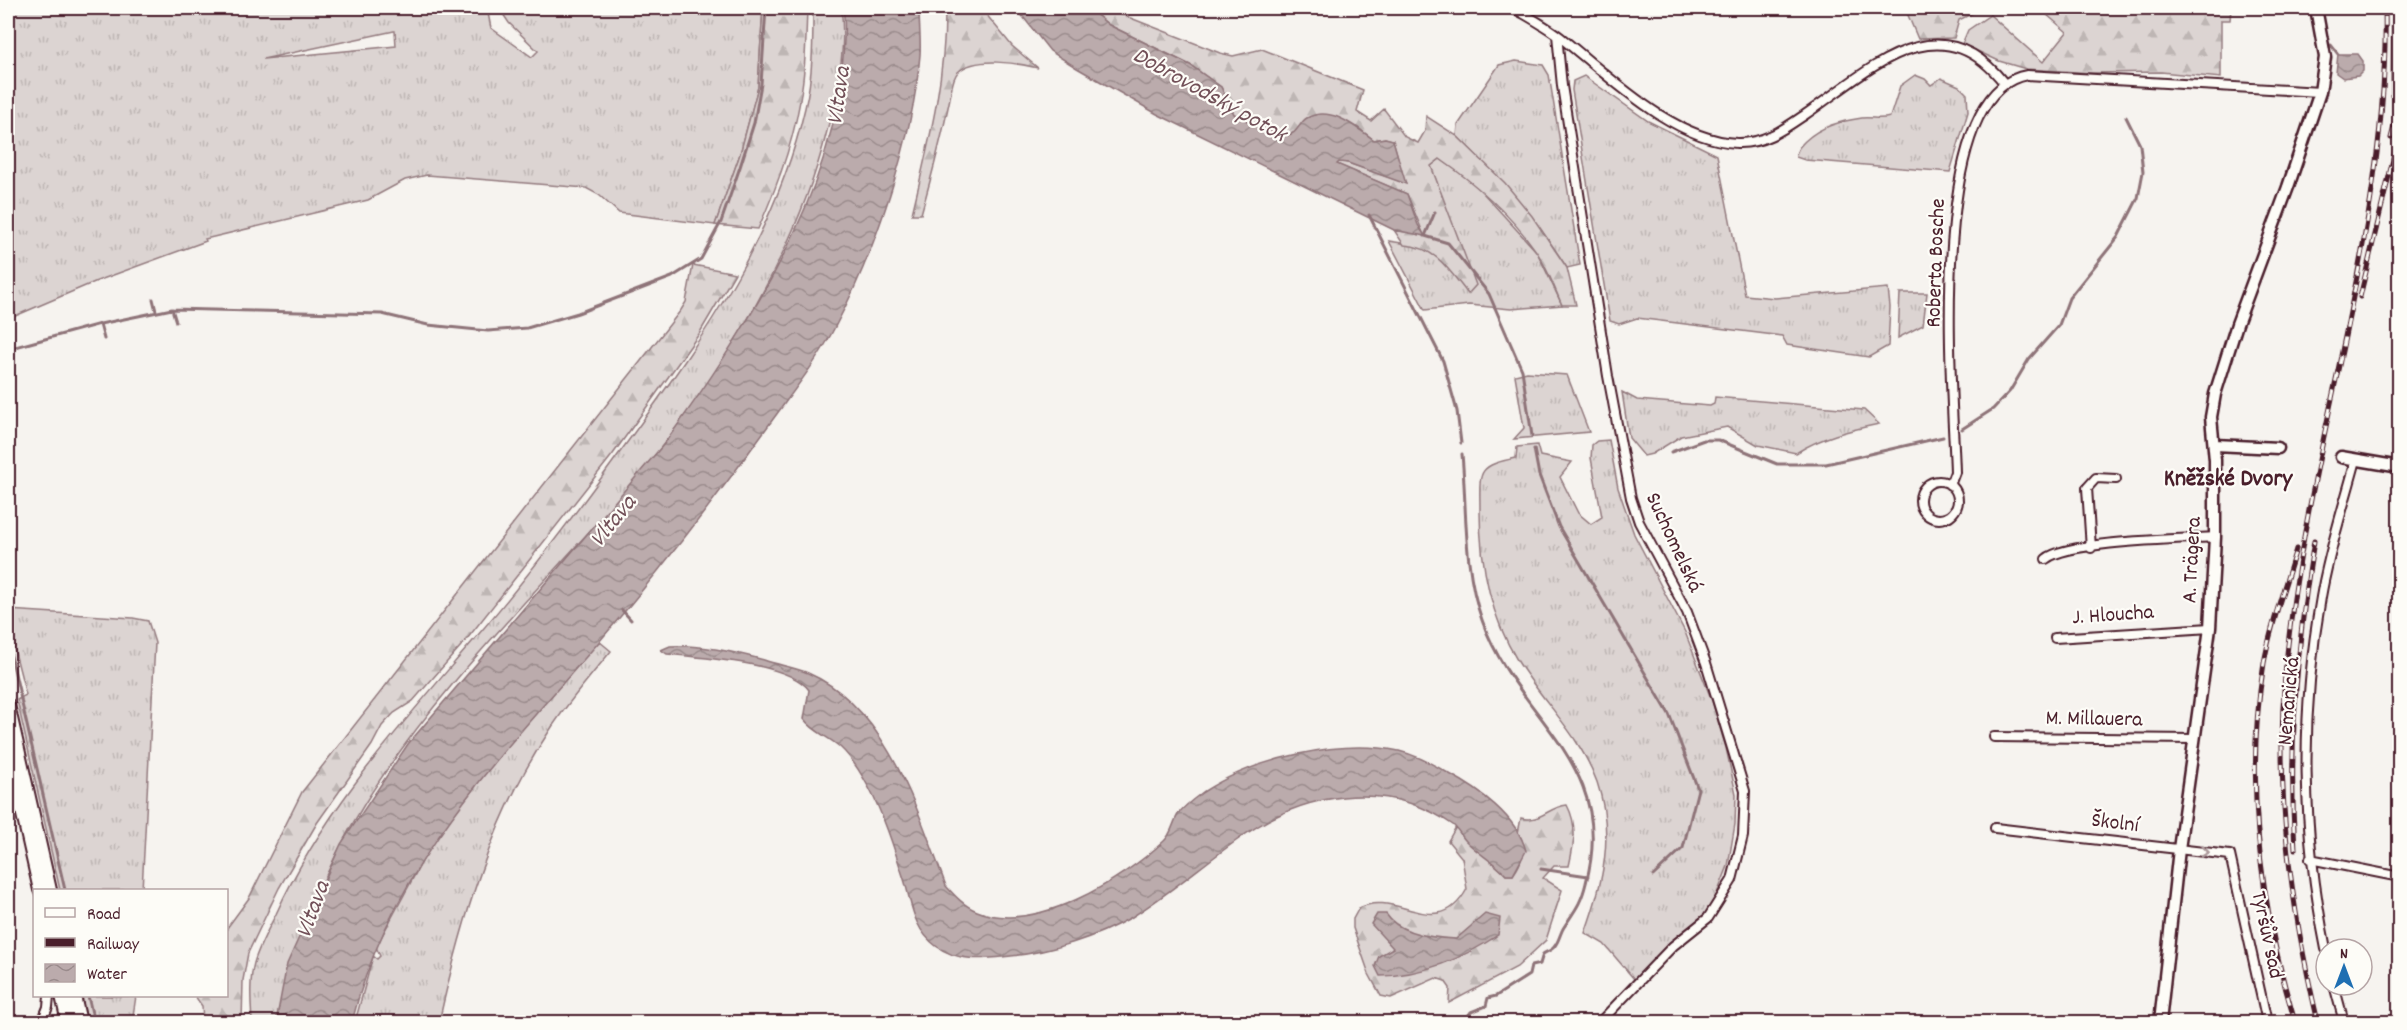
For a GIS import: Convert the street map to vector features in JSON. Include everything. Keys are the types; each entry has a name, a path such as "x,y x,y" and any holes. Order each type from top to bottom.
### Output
{"main road":[{"path":"8,705 50,889"},
{"path":"8,748 39,889"},
{"path":"62,997 69,1023"},
{"path":"74,997 80,1023"}],"street":[{"path":"1514,8 1557,35 1634,97 1684,128 1711,140 1737,143 1764,140 1868,71 1902,51 1924,43 1950,44 1968,52 1991,66 2004,83 2027,75 2320,92"},
{"name":"A. Trägera","path":"2160,1023 2179,849 2210,628 2215,537 2215,445 2211,417 2217,386 2320,92 2325,57 2316,8"},
{"name":"Suchomelská","path":"1557,35 1562,86 1608,376 1631,498 1639,522 1686,612 1745,791 1743,836 1732,880 1708,918 1673,946 1600,1023"},
{"name":"Roberta Bosche","path":"1950,485 1955,472 1950,274 1955,204 1962,168 1974,130 1990,98 2004,83"},
{"path":"2215,445 2278,448"},
{"path":"2341,457 2400,467"},
{"name":"Nemanická","path":"2324,937 2310,859 2304,764 2311,667 2321,595 2356,460"},
{"path":"2091,548 2087,488 2096,478 2116,479"},
{"name":"Roberta Bosche","path":"1934,482 1950,485 1958,495 1957,508 1948,517 1942,519 1930,516 1922,507 1924,489 1934,482"},
{"path":"2046,559 2052,554 2091,548 2215,537"},
{"name":"J. Hloucha","path":"2055,638 2210,628"},
{"name":"M. Millauera","path":"1994,737 2195,740"},
{"name":"Školní","path":"1995,828 2230,855"},
{"name":"Tyršův sad","path":"2230,855 2267,1023"},
{"path":"2310,859 2400,877"},
{"path":"42,1023 49,997"},
{"path":"2337,997 2343,1023"}],"green space":[{"path":"8,8 487,8 491,28 532,57 538,51 509,23 499,8 763,8 758,87 740,154 715,225 619,213 599,195 586,188 427,175 405,180 368,200 205,239 206,241 97,281 8,319","holes":["394,31 396,46 263,59"]},
{"path":"763,8 807,8 804,67 799,105 791,141 758,229 715,225 740,154 758,87"},
{"path":"813,8 841,8 843,39 840,70 827,131 812,183 767,285 708,383 675,430 605,514 448,689 391,764 350,829 323,882 301,936 276,1022 252,1022 251,985 256,957 295,875 317,838 367,768 498,611 575,513 685,360 735,282 757,241 792,154 810,84"},
{"path":"945,8 981,8 1012,46 1038,68 986,62 965,67 956,74 921,214 912,214 939,86 945,34"},
{"path":"1088,8 1105,8 1220,53 1233,56 1262,49 1363,90 1357,112 1371,121 1384,109 1405,137 1418,143 1425,131 1426,116 1457,136 1505,183 1532,216 1567,268 1576,305 1562,305 1540,257 1504,212 1467,179 1440,159 1431,166 1476,285 1468,294 1441,261 1425,250 1404,245 1394,230 1424,235 1407,194 1336,164 1339,161 1348,163 1405,183 1393,140 1385,138 1374,140 1357,127 1307,118 1294,133 1285,135 1250,122 1234,114 1221,87 1190,65 1109,25"},
{"path":"1905,8 1983,8 1959,20 1954,38 1918,39"},
{"path":"2039,8 2254,8 2231,9 2230,20 2221,20 2221,78 2161,72 2093,73 2026,69 1999,61 1962,44 1968,30 1990,15 2043,62 2067,32"},
{"path":"2392,8 2399,8 2400,77 2395,96 2391,96"},
{"path":"1516,61 1543,65 1549,75 1580,265 1567,268 1543,232 1516,199 1457,136 1458,125 1499,65"},
{"path":"1915,75 1925,79 1931,85 1941,78 1959,86 1967,94 1968,112 1950,172 1805,160 1796,157 1803,143 1825,128 1854,119 1890,117 1900,86"},
{"path":"1584,76 1648,121 1717,155 1745,295 1775,298 1888,288 1890,307 1888,346 1869,357 1787,345 1782,336 1637,318 1619,324 1610,321 1572,90 1573,81"},
{"path":"1440,159 1473,182 1537,252 1562,305 1511,309 1469,305 1425,310 1389,241 1420,246 1437,255 1446,266 1461,251 1431,166"},
{"path":"693,265 735,273 699,334 613,454 467,639 413,701 394,713 382,726 372,745 317,823 279,888 248,953 243,980 242,1022 203,1022 202,1006 196,997 228,997 228,927 249,898 302,792 686,302"},
{"path":"1900,293 1927,293 1923,325 1898,338"},
{"path":"1527,372 1567,375 1589,432 1514,439 1524,428 1515,375"},
{"path":"1622,392 1637,400 1710,406 1714,404 1715,397 1864,410 1879,424 1826,438 1796,453 1758,445 1727,427 1681,436 1652,454 1644,456 1629,438"},
{"path":"1609,440 1618,488 1634,534 1685,632 1712,701 1726,748 1736,794 1735,824 1728,866 1711,909 1670,942 1635,980 1604,944 1585,933 1597,896 1606,840 1605,821 1597,782 1581,749 1527,675 1508,643 1488,588 1480,530 1480,487 1483,473 1493,464 1516,458 1517,447 1537,445 1540,456 1572,462 1560,477 1578,513 1591,524 1602,517 1591,458 1592,445 1597,441"},
{"path":"8,610 133,618 148,621 155,643 142,889 60,889 17,700 26,695 8,625"},
{"path":"599,641 611,651 550,730 529,763 495,834 468,909 439,1022 355,1022 373,956 377,959 380,956 376,947 432,843 496,759"},
{"path":"1567,805 1574,828 1569,866 1554,866 1543,878 1562,890 1546,940 1517,967 1449,1003 1450,988 1445,981 1436,978 1391,998 1381,996 1369,974 1353,928 1353,919 1359,908 1373,904 1387,904 1430,913 1443,912 1456,904 1467,889 1462,858 1448,841 1456,827 1467,841 1506,875 1513,875 1523,854 1523,843 1518,833 1521,818 1539,817 1560,806"},
{"path":"82,997 136,997 132,1022 87,1022"}],"water":[{"name":"Vltava","path":"843,8 919,8 920,55 909,123 890,195 864,265 828,340 795,390 686,536 621,616 523,728 452,818 420,865 392,914 369,966 352,1022 276,1022 287,964 341,844 408,744 664,444 724,357 780,262 804,212 822,161 836,109 843,57 845,26"},
{"path":"1016,8 1088,8 1109,25 1190,65 1221,87 1234,114 1273,133 1286,135 1293,133 1307,118 1325,114 1343,119 1374,140 1385,138 1393,140 1406,184 1348,163 1339,162 1337,164 1407,194 1418,225 1425,236 1394,230 1157,114 1050,51"},
{"path":"2338,54 2358,54 2363,61 2363,71 2358,76 2343,78 2336,73"},
{"path":"670,646 706,647 753,657 803,671 835,689 859,710 879,736 896,764 924,826 946,886 964,904 977,911 1000,916 1025,916 1077,899 1102,886 1147,856 1167,838 1181,810 1203,792 1223,780 1271,761 1297,754 1350,747 1399,751 1418,757 1472,787 1505,815 1521,838 1526,851 1513,875 1506,875 1468,843 1453,825 1427,810 1399,800 1371,796 1343,797 1315,802 1261,825 1146,908 1104,931 1058,947 1026,954 981,959 954,955 928,939 917,922 879,808 856,766 836,743 811,727 804,719 809,690 783,673 764,667 667,654 661,650"},
{"path":"1377,914 1386,914 1399,926 1418,934 1456,939 1485,914 1500,918 1498,935 1457,958 1411,973 1380,976 1375,966 1379,956 1393,948 1371,924"}],"waterway":[{"path":"8,349 100,324 172,309 382,314 428,325 488,331 527,328 578,313 672,277 701,259 721,222 754,123 761,84 766,8"},
{"path":"2331,45 2338,54"},
{"path":"1962,429 1993,409 2010,391 2029,359 2059,325 2069,298 2118,237 2138,198 2143,172 2140,145 2126,117"},
{"path":"1435,212 1425,236 1448,243 1489,294 1522,370 1532,436"},
{"name":"Dobrovodský potok","path":"1369,215 1443,361 1457,411 1461,443"},
{"path":"153,299 156,311"},
{"path":"172,309 176,322"},
{"path":"100,324 104,339"},
{"path":"1671,452 1704,440 1718,440 1777,464 1826,464 1943,437"},
{"path":"1534,449 1539,475 1559,527 1669,714 1698,789 1683,848 1653,876"},
{"name":"Dobrovodský potok","path":"1456,1022 1465,1020 1471,1012 1486,1006 1488,998 1496,996 1529,975 1531,966 1540,964 1543,954 1556,945 1582,896 1592,841 1588,804 1577,772 1559,743 1517,686 1498,655 1482,620 1469,559 1462,454"},
{"path":"622,610 631,620"},
{"path":"8,643 65,889"},
{"path":"1541,869 1588,876"},
{"path":"88,997 94,1022"}],"railway":[{"path":"2318,1022 2293,893 2284,807 2282,719 2295,592 2309,508 2361,259 2374,175 2383,92 2385,8"},
{"path":"2391,138 2400,103"},
{"path":"2360,297 2400,130"},
{"path":"2295,849 2293,733 2303,618 2314,541"},
{"path":"2295,1022 2273,934 2265,889 2259,844 2255,754 2264,663 2274,620 2296,549"}],"district":[{"name":"Kněžské Dvory","path":"2228,480"}]}
